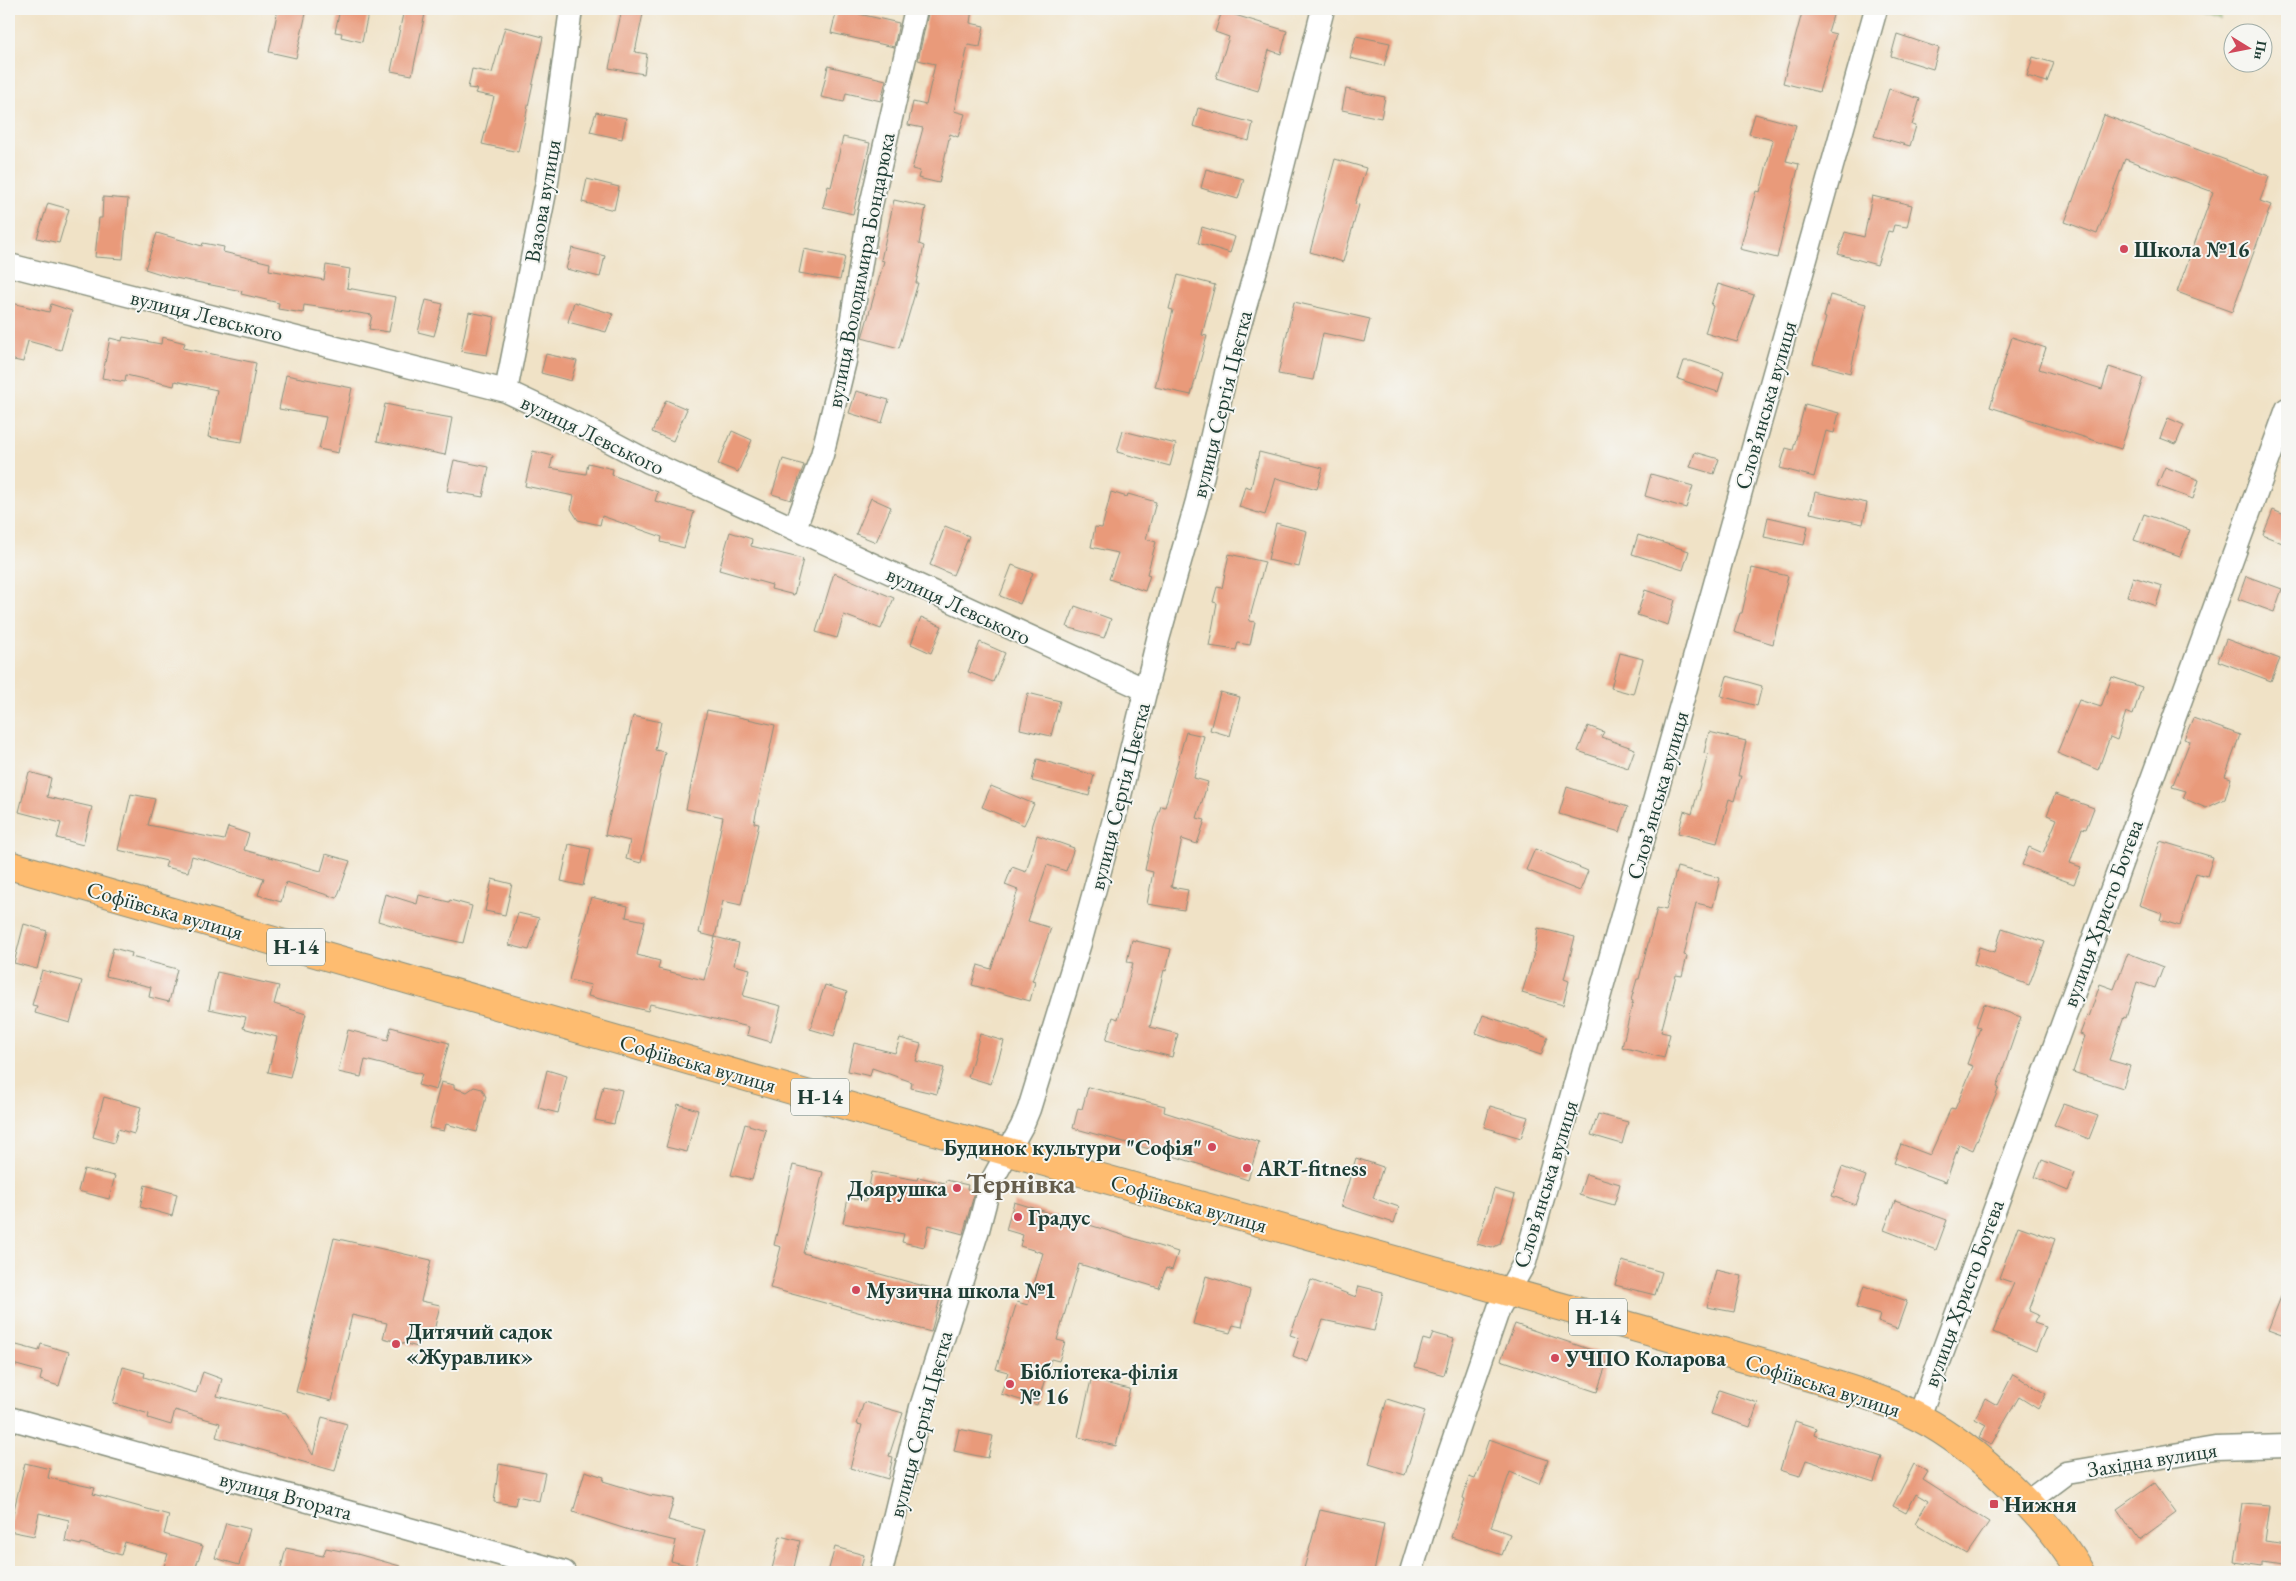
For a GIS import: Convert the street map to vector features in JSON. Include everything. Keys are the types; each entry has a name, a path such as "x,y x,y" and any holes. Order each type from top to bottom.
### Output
{"main road":[{"name":"Софіївська вулиця","path":"9,865 1008,1152 1786,1370 1871,1397 1919,1417 1945,1432 1993,1470 2026,1503 2074,1561 2080,1572"}],"street":[{"name":"Вазова вулиця","path":"506,391 547,182 571,9"},
{"name":"вулиця Володимира Бондарюка","path":"795,528 822,455 845,361 869,214 916,9"},
{"name":"вулиця Сергія Цвєтка","path":"881,1572 921,1407 978,1230 990,1184 1029,1109 1080,943 1116,812 1158,639 1197,501 1227,369 1260,252 1323,9"},
{"name":"Словʼянська вулиця","path":"1412,1572 1433,1500 1496,1317 1525,1262 1876,9"},
{"name":"вулиця Левського","path":"9,265 506,391 585,428 649,462 795,528 994,622 1146,690"},
{"name":"вулиця Христо Ботєва","path":"1919,1417 2287,409"},
{"name":"вулиця Втората","path":"9,1418 564,1572"},
{"name":"Західна вулиця","path":"2026,1503 2066,1473 2215,1448 2287,1446"}],"green space":[{"path":"2187,9 2224,9 2220,20"}],"building":[{"path":"278,9 307,9 296,58 269,52"},
{"path":"340,9 369,9 362,42 341,37 342,33 335,32"},
{"path":"404,9 426,9 412,75 391,71"},
{"path":"622,9 644,9 635,52 647,54 644,74 609,68"},
{"path":"837,9 899,23 894,47 831,33"},
{"path":"929,9 972,9 970,23 984,26 980,47 968,45 954,111 965,114 958,137 950,134 939,183 918,178 920,171 912,169 923,128 908,125 913,102 926,105 935,64 918,60"},
{"path":"1803,9 1835,9 1828,32 1836,34 1819,92 1783,83"},
{"path":"1222,11 1287,31 1281,54 1269,50 1258,91 1216,78 1229,37 1215,32"},
{"path":"505,27 543,37 518,152 482,144 494,97 475,93 477,89 468,88 472,69 492,73"},
{"path":"1897,34 1939,48 1933,69 1891,56"},
{"path":"1356,36 1390,43 1384,66 1350,58"},
{"path":"2033,57 2054,63 2047,82 2027,76"},
{"path":"828,66 886,80 881,101 846,93 844,102 821,97"},
{"path":"1346,89 1385,97 1381,118 1342,110"},
{"path":"1889,89 1920,99 1912,125 1916,126 1910,146 1874,136"},
{"path":"1198,108 1253,123 1249,141 1193,126"},
{"path":"596,112 626,118 622,139 590,132"},
{"path":"1755,114 1796,125 1786,161 1799,164 1777,258 1740,249 1756,191 1760,192 1773,140 1749,134"},
{"path":"2104,115 2269,176 2260,201 2271,205 2232,312 2177,292 2213,192 2125,159 2097,234 2065,222"},
{"path":"843,137 870,143 853,214 823,207 828,186 831,187"},
{"path":"1335,159 1366,168 1355,204 1359,205 1343,262 1310,252"},
{"path":"1206,169 1244,179 1238,199 1201,188"},
{"path":"587,179 619,187 614,210 582,202"},
{"path":"1872,196 1912,205 1907,227 1894,225 1892,232 1888,231 1877,265 1838,254 1845,232 1864,237"},
{"path":"103,197 128,199 123,259 95,257 99,218 102,218"},
{"path":"894,200 926,207 919,244 924,246 916,283 918,283 899,348 862,338 884,261 881,260"},
{"path":"48,203 69,209 59,243 37,238"},
{"path":"1202,227 1235,237 1230,253 1198,243"},
{"path":"157,233 202,246 203,243 224,247 223,252 270,263 269,270 324,280 326,265 350,269 347,288 396,297 389,332 369,329 372,315 304,305 303,313 278,309 279,303 241,294 242,291 170,277 145,269"},
{"path":"572,248 605,256 600,277 566,269"},
{"path":"804,249 845,257 840,280 799,273"},
{"path":"1178,275 1215,285 1202,335 1207,336 1191,395 1155,387 1173,310 1169,309"},
{"path":"1718,284 1754,295 1737,342 1705,333"},
{"path":"1830,295 1866,304 1850,373 1813,363 1826,318 1824,317"},
{"path":"426,300 443,304 434,336 418,332"},
{"path":"574,302 613,314 606,332 568,322"},
{"path":"1294,302 1370,319 1364,342 1323,333 1313,380 1278,374"},
{"path":"12,303 49,312 51,304 72,311 61,350 28,341 23,362 9,359 9,316"},
{"path":"469,312 495,317 487,355 461,351"},
{"path":"123,337 161,344 162,337 185,343 183,348 256,363 242,442 208,437 217,390 175,381 174,386 126,375 125,382 102,378 110,338 122,341"},
{"path":"2012,337 2046,348 2039,369 2102,389 2109,367 2143,378 2121,449 1990,407"},
{"path":"546,354 577,361 571,381 541,373"},
{"path":"1684,361 1691,361 1724,372 1718,392 1678,379"},
{"path":"286,375 352,388 338,453 319,449 326,417 279,409"},
{"path":"856,391 889,400 882,423 849,413"},
{"path":"666,400 687,409 673,441 652,432"},
{"path":"385,404 405,408 404,410 452,418 445,455 377,441"},
{"path":"1805,404 1839,413 1834,433 1826,431 1814,477 1780,468 1786,448 1793,450"},
{"path":"2168,418 2184,425 2176,444 2160,438"},
{"path":"732,431 752,440 738,472 718,464"},
{"path":"1123,431 1176,444 1170,466 1117,452"},
{"path":"533,451 553,456 550,468 586,474 588,463 613,469 612,475 658,492 655,501 694,512 684,548 661,542 662,537 602,516 600,525 578,520 571,509 574,496 525,486"},
{"path":"1259,452 1323,468 1317,489 1276,478 1265,515 1239,507 1245,486 1251,488"},
{"path":"1695,452 1719,459 1714,474 1690,467"},
{"path":"783,459 804,465 791,500 772,494"},
{"path":"454,460 489,467 483,497 447,491"},
{"path":"2165,467 2199,480 2193,499 2157,486"},
{"path":"1651,474 1693,486 1686,508 1645,496"},
{"path":"1111,492 1127,497 1128,494 1156,502 1146,539 1156,542 1147,574 1150,575 1145,591 1109,579 1118,553 1091,547 1095,527 1102,528"},
{"path":"1815,492 1867,503 1863,524 1810,513"},
{"path":"871,498 891,507 876,542 856,534"},
{"path":"2273,510 2287,516 2287,545 2263,535"},
{"path":"2144,514 2190,530 2180,556 2134,540"},
{"path":"1768,517 1808,526 1804,545 1764,537"},
{"path":"1276,523 1307,531 1299,567 1268,560"},
{"path":"945,526 969,536 953,575 930,565"},
{"path":"730,532 752,539 751,546 803,559 794,595 771,589 772,585 719,570"},
{"path":"1638,535 1689,551 1683,570 1632,554"},
{"path":"1229,554 1265,562 1249,621 1255,622 1250,645 1238,643 1236,650 1209,646 1217,603 1213,602 1217,587 1222,588"},
{"path":"1012,565 1033,573 1020,604 1000,596"},
{"path":"1752,568 1788,576 1773,644 1734,632 1740,613 1742,613"},
{"path":"834,573 894,598 881,629 844,615 837,638 816,632"},
{"path":"2246,576 2282,589 2274,612 2238,599"},
{"path":"2133,577 2162,586 2156,606 2127,596"},
{"path":"1645,590 1675,600 1668,625 1637,615"},
{"path":"1075,606 1111,619 1104,638 1067,627"},
{"path":"921,617 942,626 931,653 911,644"},
{"path":"2226,639 2280,659 2271,681 2218,661"},
{"path":"980,642 1005,653 993,682 968,672"},
{"path":"1620,653 1643,659 1633,694 1611,688"},
{"path":"1727,676 1762,686 1757,706 1721,696"},
{"path":"2112,677 2142,687 2133,715 2126,712 2117,740 2110,737 2098,770 2057,753 2079,700 2101,707"},
{"path":"1220,692 1240,697 1230,736 1210,730"},
{"path":"1028,693 1060,701 1051,736 1020,729"},
{"path":"707,710 775,725 754,823 759,824 741,905 723,901 715,937 699,933 723,817 686,809"},
{"path":"633,716 661,722 655,750 665,752 641,863 626,859 630,841 605,835"},
{"path":"2193,718 2240,735 2225,776 2231,778 2225,799 2206,808 2183,798 2186,791 2172,787 2190,741 2184,739"},
{"path":"1588,726 1604,732 1601,737 1635,749 1628,768 1578,751"},
{"path":"1186,732 1204,736 1194,778 1208,782 1197,818 1205,820 1197,844 1182,839 1171,887 1188,890 1184,910 1147,904 1153,872 1145,870 1154,827 1161,806 1165,807"},
{"path":"1709,732 1746,741 1738,776 1741,776 1734,801 1729,799 1717,843 1678,833 1684,811 1692,814 1708,754 1704,753"},
{"path":"1037,759 1094,775 1089,796 1032,781"},
{"path":"29,772 51,778 47,797 92,807 83,845 57,838 61,823 19,812"},
{"path":"991,786 1034,804 1024,825 982,807"},
{"path":"1567,787 1628,807 1620,832 1559,814"},
{"path":"131,794 155,799 148,825 224,840 228,827 249,834 244,850 321,871 326,854 350,861 337,898 286,882 281,902 258,895 264,878 192,856 188,872 165,867 167,861 118,850"},
{"path":"2055,794 2094,808 2086,829 2082,828 2070,863 2081,867 2074,884 2022,865 2029,847 2043,853 2057,819 2047,815"},
{"path":"1037,835 1074,848 1066,871 1047,865 1028,921 1051,928 1032,981 1035,982 1030,1001 972,985 978,965 991,969 1018,890 1005,885 1012,867 1026,872"},
{"path":"2160,841 2213,857 2207,876 2196,873 2180,926 2160,920 2162,913 2139,905"},
{"path":"569,844 591,849 583,886 561,881"},
{"path":"1535,849 1588,871 1580,891 1526,870"},
{"path":"1677,867 1720,878 1713,907 1696,903 1684,955 1687,956 1682,976 1676,975 1661,1032 1670,1034 1664,1058 1622,1047 1633,1001 1631,1000 1637,979 1639,979 1657,908 1666,910"},
{"path":"492,879 512,884 505,915 485,911"},
{"path":"385,894 417,904 419,895 472,906 463,943 378,921"},
{"path":"591,897 628,906 626,917 645,921 637,955 660,961 658,969 704,980 715,937 739,943 734,965 750,969 743,996 781,1006 771,1042 747,1035 749,1027 650,1004 648,1011 588,996 591,985 569,980"},
{"path":"518,913 539,918 529,950 509,945"},
{"path":"24,924 47,931 37,969 14,963"},
{"path":"1538,928 1575,937 1564,979 1569,981 1563,1005 1522,993 1535,950"},
{"path":"2002,928 2045,942 2029,985 1974,965 1979,947 1995,952"},
{"path":"1132,940 1171,949 1150,1027 1178,1034 1172,1057 1106,1040 1113,1017 1118,1019 1133,963 1127,962"},
{"path":"113,948 132,953 131,957 177,969 169,1002 149,997 151,987 106,976"},
{"path":"2128,953 2163,967 2155,988 2137,982 2126,1018 2124,1017 2109,1060 2130,1066 2123,1088 2073,1072 2085,1036 2080,1034 2087,1016 2089,1017 2100,984 2114,989"},
{"path":"42,970 82,981 70,1023 35,1013 37,1006 32,1005"},
{"path":"217,972 279,986 274,1004 306,1014 290,1077 268,1072 277,1037 243,1028 246,1017 209,1009"},
{"path":"825,985 847,992 834,1036 810,1029"},
{"path":"1984,1004 2021,1017 1997,1087 1999,1088 1973,1150 1959,1144 1946,1182 1894,1163 1901,1144 1930,1155 1951,1108 1955,1109 1973,1066 1967,1064 1980,1028 1976,1027"},
{"path":"1483,1015 1548,1037 1541,1055 1476,1033"},
{"path":"391,1027 449,1043 436,1090 418,1085 422,1074 365,1060 361,1077 338,1072 348,1030 388,1040"},
{"path":"980,1034 1004,1041 991,1084 968,1077"},
{"path":"900,1038 921,1044 916,1061 944,1068 937,1094 911,1088 912,1082 872,1068 870,1076 848,1071 854,1043 895,1053"},
{"path":"547,1070 567,1076 558,1113 538,1108"},
{"path":"441,1082 454,1085 454,1088 467,1092 474,1087 482,1089 486,1097 477,1132 446,1124 444,1131 429,1128"},
{"path":"603,1086 622,1090 614,1124 595,1120"},
{"path":"1088,1087 1165,1106 1164,1112 1259,1142 1248,1180 1164,1153 1073,1128 1078,1108 1082,1109"},
{"path":"104,1097 141,1107 134,1134 118,1129 114,1143 93,1137"},
{"path":"678,1104 698,1110 687,1152 666,1147"},
{"path":"2063,1104 2098,1116 2089,1139 2054,1125"},
{"path":"1490,1106 1528,1117 1521,1138 1484,1127"},
{"path":"1598,1114 1628,1122 1622,1144 1591,1135"},
{"path":"745,1124 766,1130 752,1180 731,1175"},
{"path":"1356,1158 1383,1167 1373,1198 1399,1207 1394,1223 1341,1206"},
{"path":"2042,1160 2075,1173 2068,1191 2035,1177"},
{"name":"Музична школа №1","path":"793,1165 823,1172 803,1253 942,1291 931,1332 770,1288 781,1247 774,1245"},
{"path":"1842,1167 1866,1176 1856,1205 1832,1196"},
{"path":"84,1169 115,1176 109,1199 78,1191"},
{"path":"872,1172 917,1180 918,1177 945,1183 946,1180 968,1185 967,1189 975,1191 963,1234 929,1225 924,1247 902,1242 904,1234 843,1223 848,1198 866,1201"},
{"path":"1586,1174 1620,1184 1614,1205 1579,1195"},
{"path":"145,1185 177,1194 172,1216 140,1207"},
{"path":"1494,1189 1515,1195 1500,1244 1492,1248 1477,1244"},
{"path":"1895,1201 1947,1220 1936,1250 1884,1230"},
{"path":"1014,1202 1178,1252 1172,1270 1166,1268 1159,1288 1079,1264 1057,1340 1065,1342 1059,1361 1051,1359 1037,1405 1001,1394 1008,1372 996,1369 1017,1302 1028,1305 1043,1253 1020,1246 1023,1235 1006,1230"},
{"path":"2018,1226 2055,1239 2029,1311 2038,1315 2034,1323 2046,1327 2036,1351 1993,1332 2014,1283 1999,1278"},
{"path":"334,1238 431,1260 421,1301 440,1305 433,1335 422,1332 418,1347 383,1338 387,1323 352,1315 332,1401 296,1392"},
{"path":"1622,1261 1662,1272 1655,1295 1615,1285"},
{"path":"1716,1270 1742,1276 1734,1312 1707,1307"},
{"path":"1206,1276 1250,1290 1242,1327 1233,1325 1230,1333 1193,1324"},
{"path":"1311,1280 1356,1297 1359,1286 1383,1292 1374,1331 1323,1320 1308,1362 1293,1356 1299,1338 1290,1335"},
{"path":"2287,1284 2287,1337 2268,1330"},
{"path":"1864,1286 1907,1301 1897,1329 1878,1322 1880,1315 1856,1308"},
{"name":"УЧПО Коларова","path":"1515,1324 1609,1356 1597,1392 1501,1360"},
{"path":"1433,1333 1454,1339 1444,1375 1415,1367 1423,1339 1430,1341"},
{"path":"9,1343 39,1351 41,1344 69,1352 59,1386 40,1380 42,1372 9,1363"},
{"path":"123,1367 145,1373 144,1377 196,1393 203,1372 222,1379 217,1396 286,1413 313,1455 322,1417 347,1424 335,1471 216,1437 220,1423 175,1410 171,1425 148,1418 149,1414 113,1403"},
{"path":"2013,1374 2046,1394 2038,1409 2019,1397 1991,1445 1979,1438 1986,1425 1975,1419 1985,1398 1997,1405"},
{"path":"1091,1380 1130,1389 1116,1446 1078,1437"},
{"path":"1719,1390 1758,1403 1750,1427 1711,1414"},
{"path":"1387,1399 1425,1411 1405,1475 1369,1464"},
{"path":"864,1402 903,1413 889,1456 893,1457 888,1479 850,1468 862,1425 857,1424"},
{"path":"1795,1421 1816,1428 1814,1435 1882,1457 1874,1482 1806,1460 1800,1476 1780,1470"},
{"path":"959,1429 993,1436 988,1458 954,1451"},
{"path":"1489,1439 1548,1460 1539,1484 1510,1472 1491,1527 1510,1534 1502,1555 1451,1537 1465,1499 1463,1498 1469,1477 1475,1479"},
{"path":"25,1463 50,1469 48,1478 95,1488 93,1494 169,1515 164,1534 203,1546 194,1572 162,1572 168,1554 125,1542 121,1555 81,1543 81,1545 65,1541 69,1520 39,1513 34,1536 9,1531"},
{"path":"499,1464 545,1473 539,1501 517,1496 515,1505 494,1502"},
{"path":"1914,1464 1928,1472 1923,1480 1989,1522 1967,1554 1915,1523 1928,1501 1916,1494 1906,1513 1893,1506"},
{"path":"585,1471 604,1477 603,1481 649,1495 674,1499 668,1520 705,1530 695,1567 671,1561 676,1541 629,1530 573,1512"},
{"path":"2154,1483 2176,1513 2139,1540 2117,1509"},
{"path":"2243,1504 2270,1506 2265,1542 2287,1545 2287,1566 2262,1562 2262,1566 2235,1562"},
{"path":"1320,1510 1384,1524 1374,1572 1303,1572"},
{"path":"226,1523 250,1529 239,1565 215,1558"},
{"path":"780,1536 800,1541 793,1572 772,1569"},
{"path":"835,1547 864,1555 860,1572 828,1572"},
{"path":"286,1548 323,1556 326,1548 357,1554 400,1566 402,1572 280,1572"}],"place":[{"name":"Школа №16","path":"2124,249"},
{"name":"Будинок культури \"Софія\"","path":"1212,1147"},
{"name":"ART-fitness","path":"1247,1168"},
{"name":"Доярушка","path":"957,1188"},
{"name":"Градус","path":"1018,1217"},
{"name":"Музична школа №1","path":"856,1290"},
{"name":"Дитячий садок «Журавлик»","path":"396,1344"},
{"name":"УЧПО Коларова","path":"1555,1358"},
{"name":"Бібліотека-філія № 16","path":"1010,1384"},
{"name":"Нижня","path":"1994,1504"}],"district":[{"name":"Тернівка","path":"1021,1183"}]}
